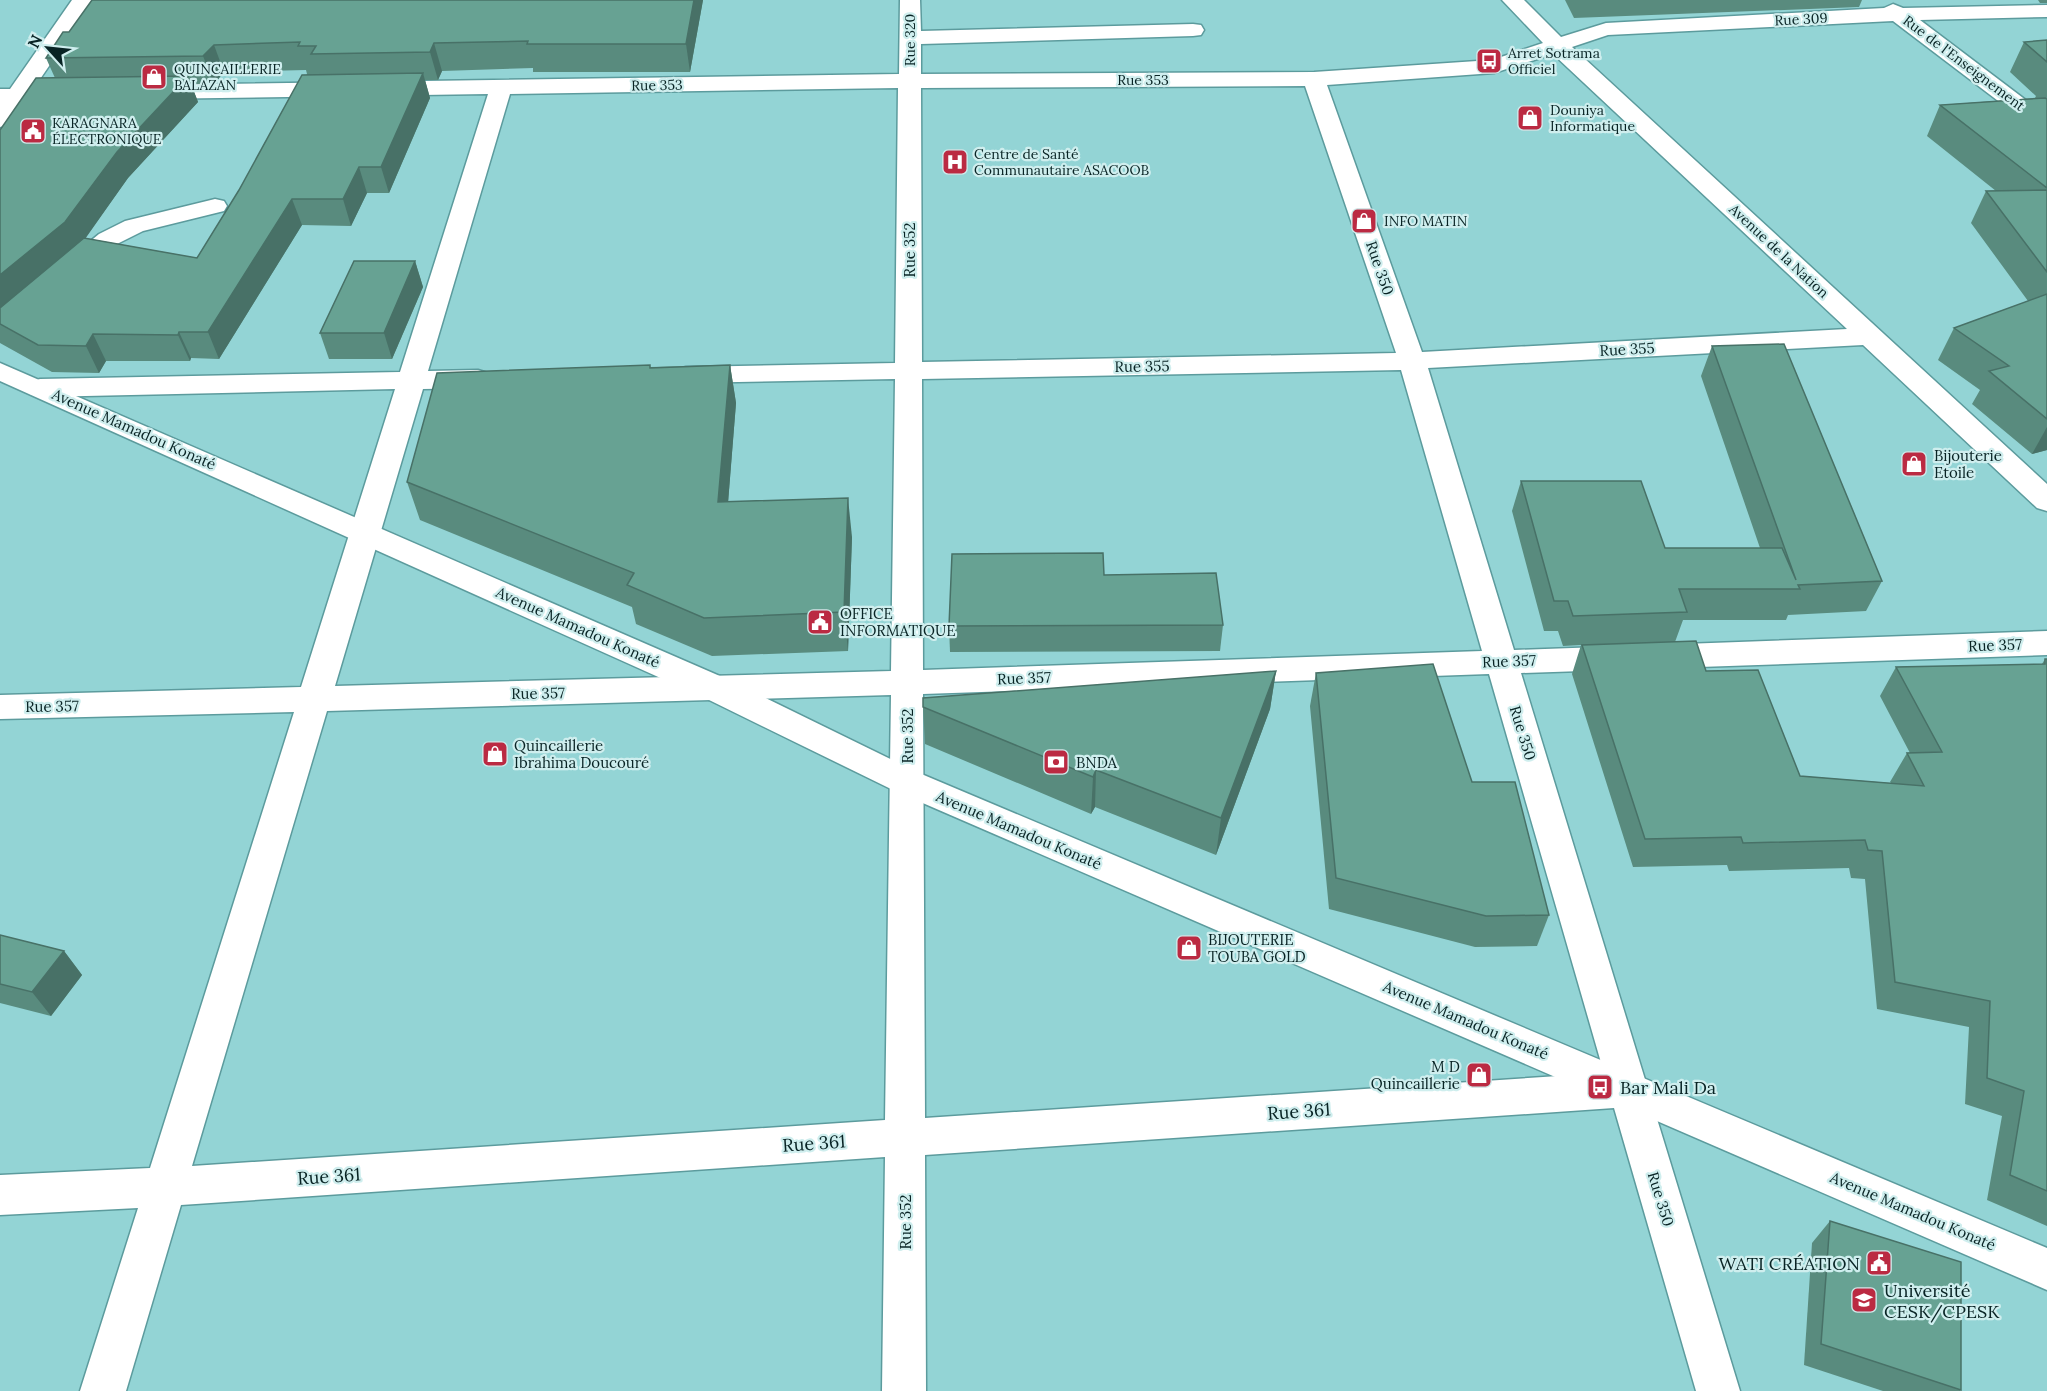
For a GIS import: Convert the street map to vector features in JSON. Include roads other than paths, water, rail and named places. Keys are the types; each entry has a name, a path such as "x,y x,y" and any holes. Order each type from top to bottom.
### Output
{"street":[{"path":"0,120 9,95 83,0"},
{"name":"Rue 320","path":"910,0 910,81"},
{"name":"Avenue de la Nation","path":"1512,0 1557,45 2047,501"},
{"name":"Rue de l'Enseignement","path":"1880,0 2047,127"},
{"name":"Rue 309","path":"1314,79 1494,66 1606,29 1898,14 2047,11"},
{"path":"910,38 1193,30"},
{"name":"Rue 353","path":"124,92 910,81 1314,79"},
{"name":"Rue 350","path":"1314,79 1412,361 1718,1391"},
{"name":"Rue 352","path":"904,1391 910,81"},
{"path":"103,1391 501,87"},
{"path":"9,95 89,93"},
{"path":"0,330 108,239 134,226 215,206"},
{"name":"Rue 355","path":"660,376 1412,361 1871,336"},
{"name":"Avenue Mamadou Konaté","path":"0,371 717,689 906,782 2047,1269"},
{"path":"40,388 506,379"},
{"path":"2017,472 2047,467"},
{"name":"Rue 357","path":"0,707 717,689 2047,643"},
{"name":"Rue 361","path":"0,1195 166,1187 1628,1089"}],"place":[{"name":"Arret Sotrama Officiel","path":"1489,61"},
{"name":"QUINCAILLERIE BALAZAN","path":"154,77"},
{"name":"Douniya Informatique","path":"1530,118"},
{"name":"KARAGNARA ÉLECTRONIQUE","path":"33,131"},
{"name":"Centre de Santé Communautaire ASACOOB","path":"955,162"},
{"name":"INFO MATIN","path":"1364,221"},
{"name":"Bijouterie Etoile","path":"1914,464"},
{"name":"OFFICE INFORMATIQUE","path":"820,622"},
{"name":"Quincaillerie Ibrahima Doucouré","path":"495,754"},
{"name":"BNDA","path":"1056,762"},
{"name":"BIJOUTERIE TOUBA GOLD","path":"1189,948"},
{"name":"M D Quincaillerie","path":"1479,1075"},
{"name":"Bar Mali Da","path":"1600,1087"},
{"name":"WATI CRÉATION","path":"1879,1263"},
{"name":"Université CESK/CPESK","path":"1864,1300"}]}
